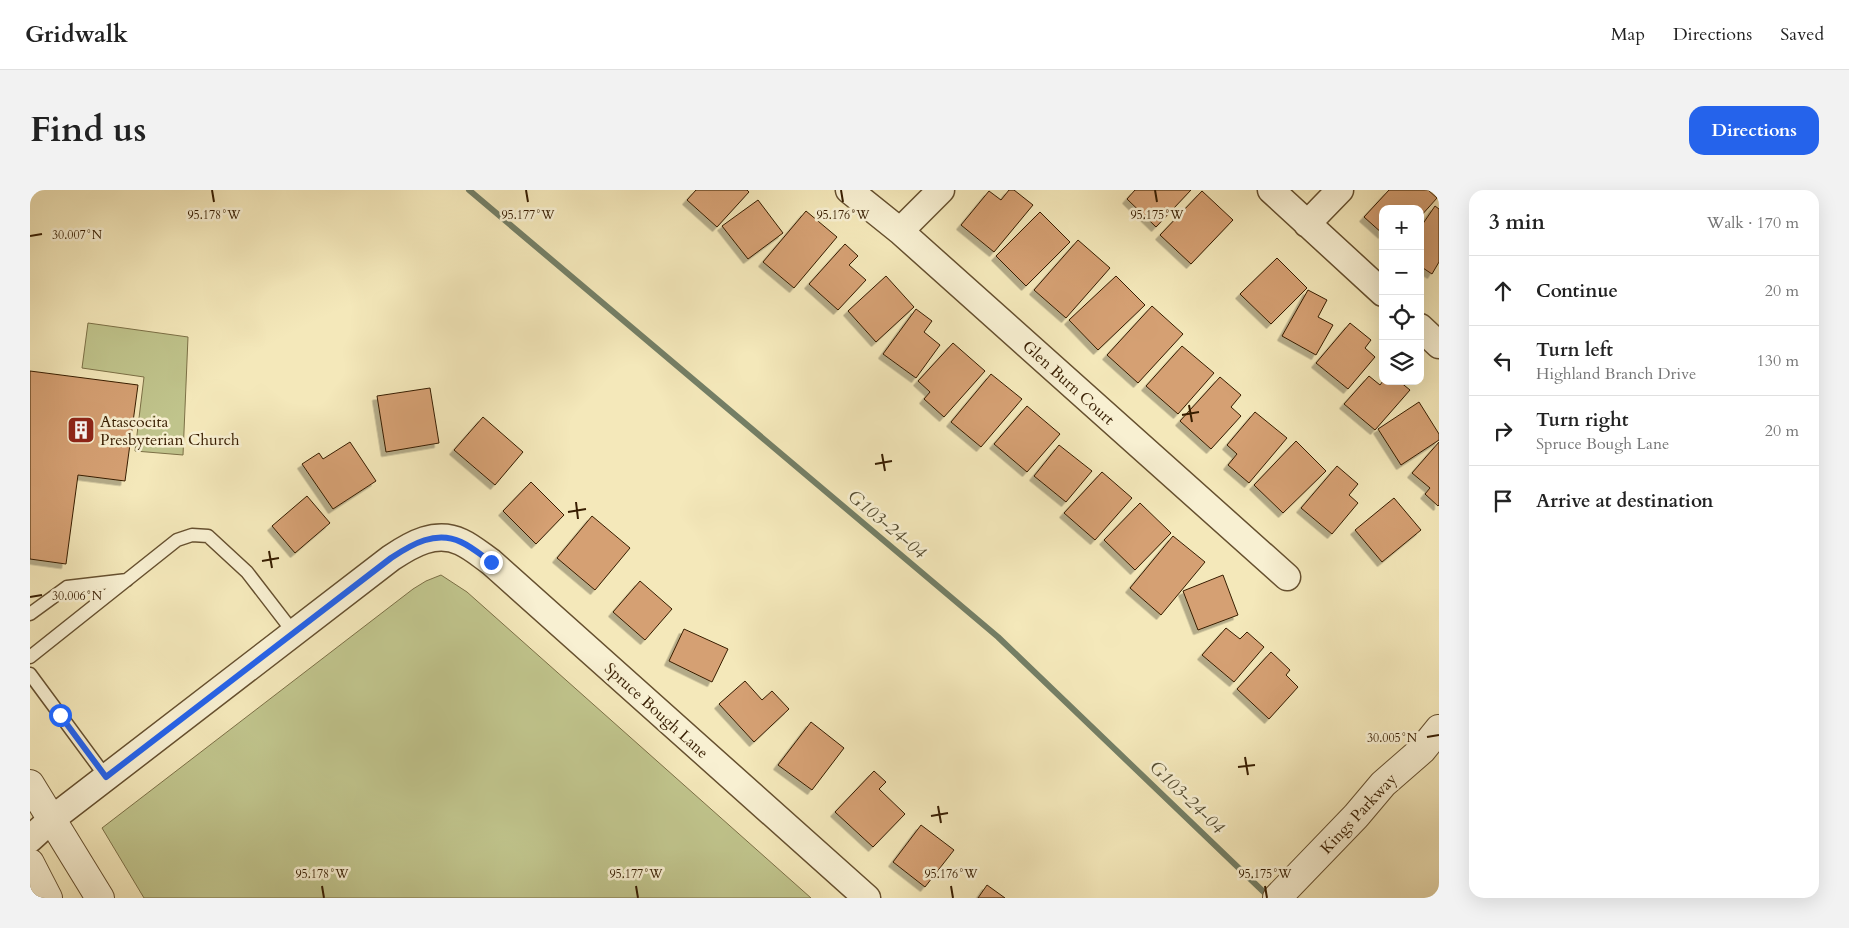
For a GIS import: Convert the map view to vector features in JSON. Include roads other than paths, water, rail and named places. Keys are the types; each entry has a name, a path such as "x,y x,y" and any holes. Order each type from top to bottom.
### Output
{"street":[{"name":"Glen Burn Court","path":"849,190 900,231 1287,577"},
{"path":"900,231 941,190"},
{"path":"1271,190 1379,289"},
{"path":"1307,224 1340,190"},
{"path":"1424,332 1439,345"},
{"name":"Spruce Bough Lane","path":"294,633 409,546 439,536 461,542 491,562 867,898"},
{"path":"30,839 52,819 294,633"},
{"name":"Kings Parkway","path":"1277,898 1356,816 1383,784 1422,750 1439,729"},
{"path":"30,784 100,898"},
{"path":"30,863 48,898"}],"lane":[{"path":"30,657 177,540 192,535 208,536 247,572 294,633"},
{"path":"30,614 67,587 127,580"},
{"path":"30,674 106,777"}],"waterway":[{"name":"G103-24-04","path":"469,190 998,637 1270,898"}],"place":[{"name":"Atascocita Presbyterian Church","path":"81,430"}]}
